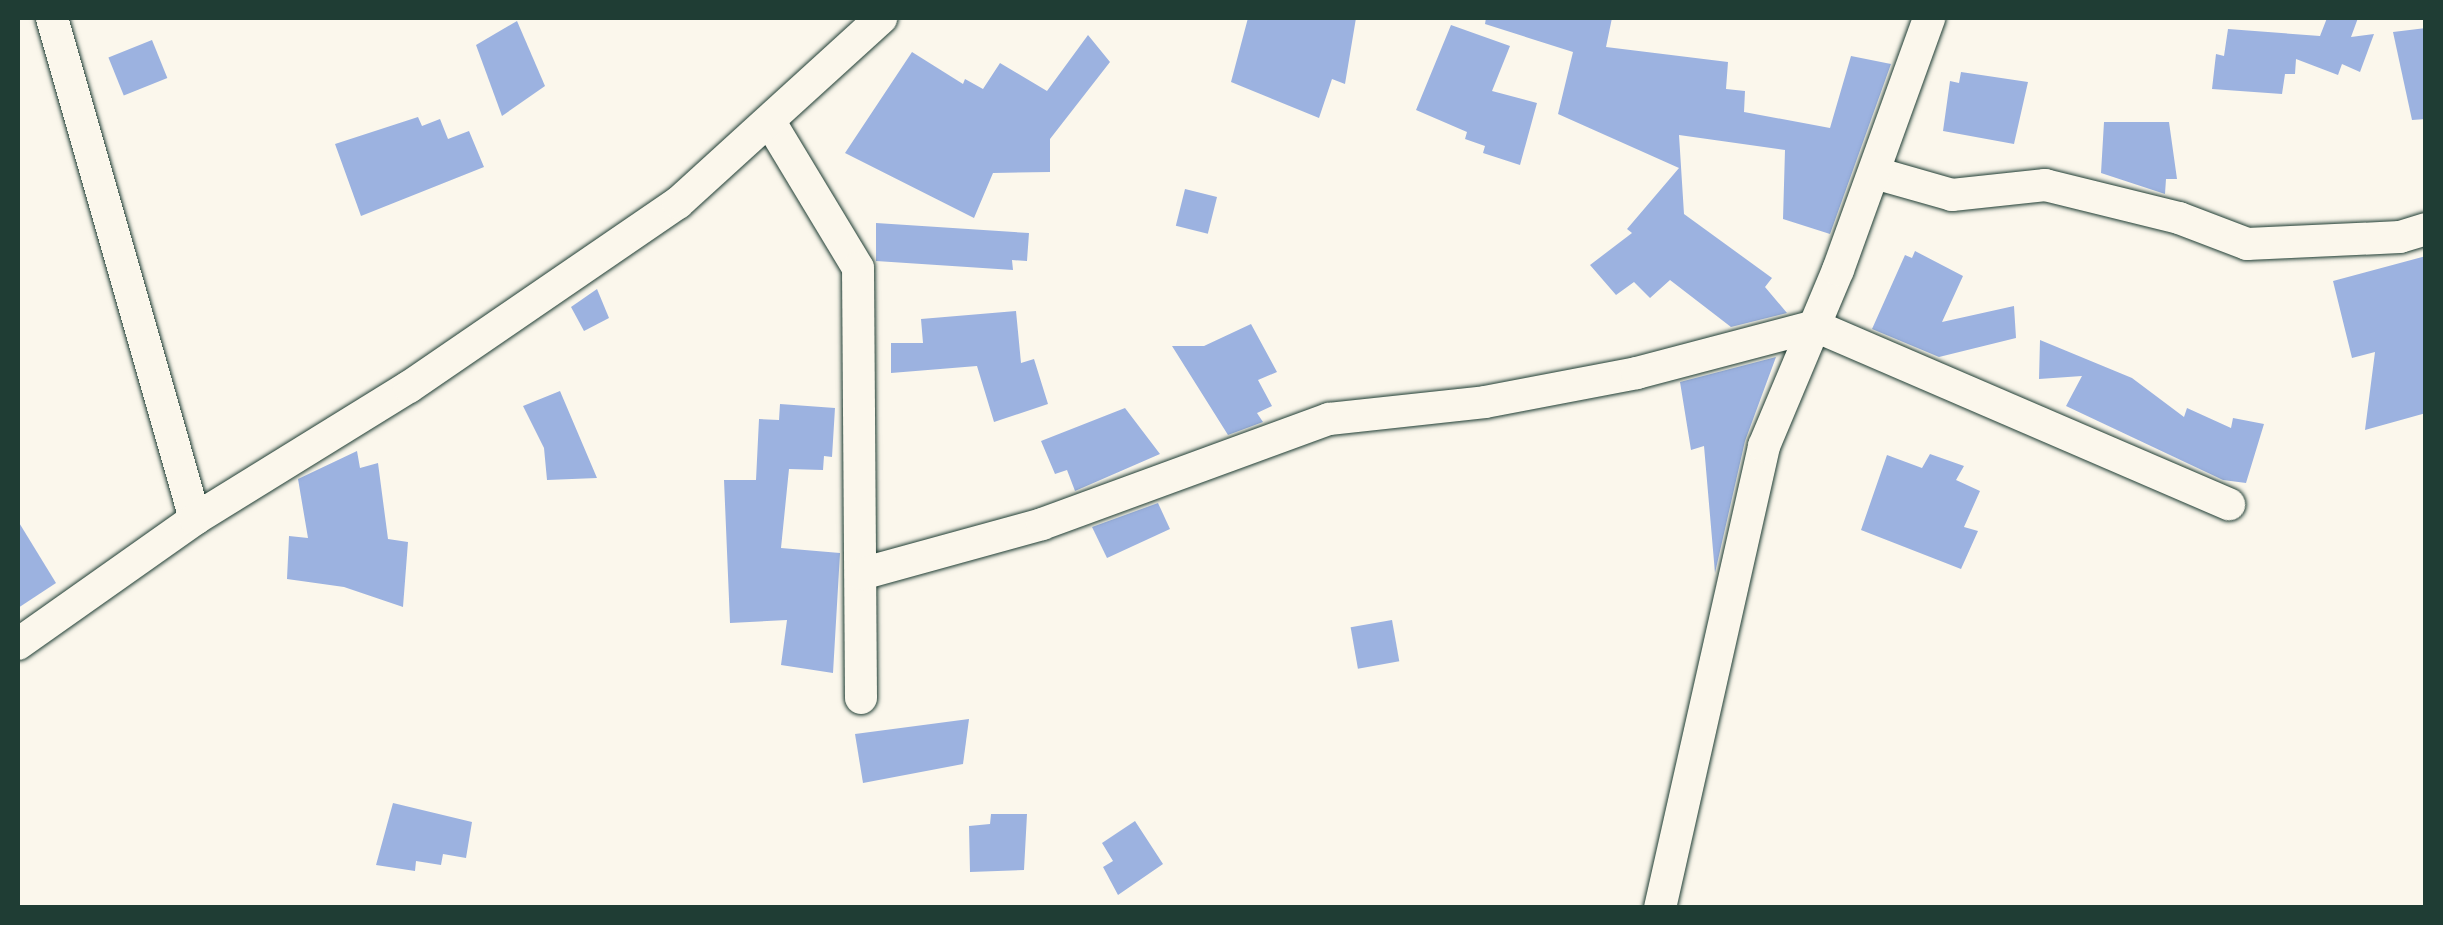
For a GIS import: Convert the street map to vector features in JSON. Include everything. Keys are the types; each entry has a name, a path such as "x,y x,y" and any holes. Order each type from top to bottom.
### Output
{"street":[{"path":"52,18 195,519"},
{"path":"18,644 195,519 409,387 678,204 881,18"},
{"path":"1660,908 1764,446 1875,173 1929,18"},
{"path":"770,122 858,268 861,698"},
{"path":"1875,173 1952,196 2045,186 2179,218 2246,244 2400,237 2426,229"},
{"path":"860,574 1042,524 1329,419 1485,402 1618,377 1815,326 2229,504"}],"building":[{"path":"1248,18 1356,18 1345,84 1332,79 1319,118 1231,82"},
{"path":"1486,18 1612,18 1606,47 1728,62 1726,89 1745,91 1744,112 1830,128 1851,56 1891,64 1830,234 1783,219 1785,150 1679,135 1684,214 1772,278 1765,287 1787,313 1731,327 1670,280 1650,298 1634,282 1616,295 1590,265 1632,233 1627,229 1679,168 1558,114 1573,52 1485,24"},
{"path":"2327,18 2358,18 2351,37 2374,34 2360,72 2342,64 2338,75 2296,59 2295,74 2285,74 2282,94 2212,89 2216,54 2224,56 2228,29 2320,36"},
{"path":"517,21 545,86 502,116 476,45"},
{"path":"1451,25 1510,46 1492,91 1537,103 1520,165 1483,153 1485,146 1465,139 1467,132 1416,110"},
{"path":"2426,28 2426,119 2412,120 2393,32"},
{"path":"1088,35 1110,62 1050,139 1050,172 993,173 974,218 845,153 912,52 963,84 965,79 983,89 1000,63 1047,91"},
{"path":"152,40 167,78 124,96 108,58"},
{"path":"1961,72 2028,82 2014,144 1943,131 1950,81 1959,83"},
{"path":"418,117 422,126 440,119 448,139 469,131 484,167 361,216 335,144"},
{"path":"2104,122 2169,122 2177,179 2166,179 2165,194 2101,173"},
{"path":"1185,189 1217,197 1208,234 1176,226"},
{"path":"876,223 1029,233 1027,261 1012,260 1013,270 876,261"},
{"path":"1915,251 1963,276 1942,322 2014,306 2016,338 1939,357 1872,329 1905,255 1912,258"},
{"path":"2426,256 2426,413 2365,430 2375,352 2352,358 2333,281"},
{"path":"597,289 609,318 584,331 571,307"},
{"path":"1016,311 1021,363 1034,359 1048,404 994,422 977,366 891,373 891,343 923,343 921,319"},
{"path":"1251,324 1277,372 1258,380 1272,406 1257,413 1263,422 1228,435 1172,346 1204,346"},
{"path":"2040,340 2132,378 2184,417 2187,408 2231,428 2233,418 2264,424 2246,483 2223,480 2066,406 2082,376 2039,379"},
{"path":"1776,357 1745,441 1715,573 1704,446 1691,450 1680,382"},
{"path":"560,391 597,478 547,480 544,448 523,406"},
{"path":"780,404 835,408 832,457 824,456 823,470 789,469 781,548 840,553 833,673 781,665 787,620 730,623 724,480 756,480 759,419 779,420"},
{"path":"1125,408 1160,454 1075,491 1067,470 1055,474 1041,441"},
{"path":"357,451 360,468 378,463 388,539 408,542 403,607 344,587 287,579 289,536 308,538 298,479"},
{"path":"1930,454 1964,466 1956,480 1980,491 1964,527 1978,531 1961,569 1861,530 1887,455 1922,468"},
{"path":"1158,503 1170,529 1107,558 1092,527"},
{"path":"18,521 56,583 18,608"},
{"path":"1392,620 1399,661 1358,669 1351,627"},
{"path":"969,719 963,764 863,783 855,734"},
{"path":"393,803 472,822 466,858 443,854 441,865 416,861 415,871 376,865"},
{"path":"991,814 1027,814 1024,870 970,872 969,826 990,824"},
{"path":"1135,821 1163,864 1118,895 1103,867 1113,861 1102,843"}]}
